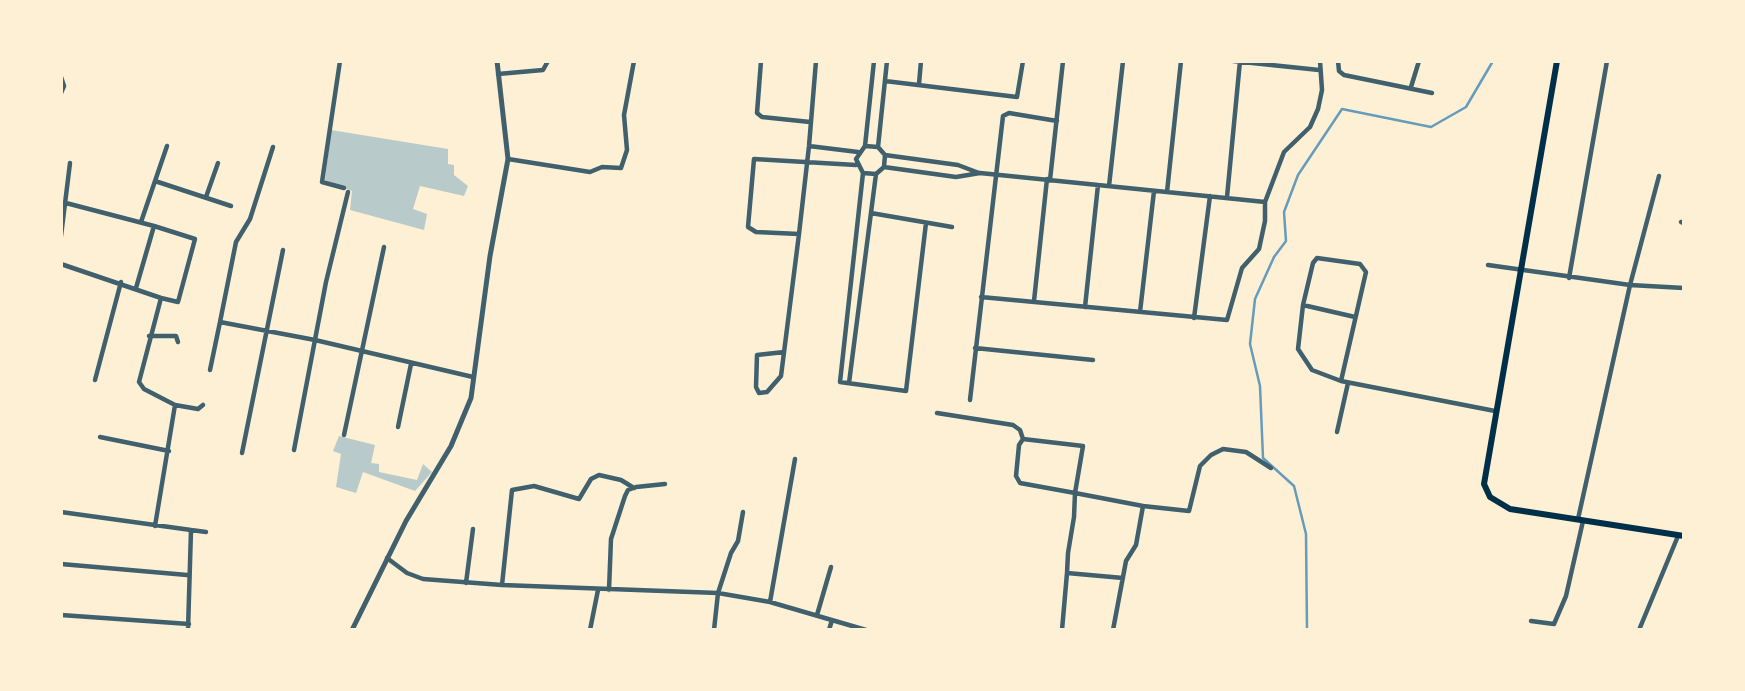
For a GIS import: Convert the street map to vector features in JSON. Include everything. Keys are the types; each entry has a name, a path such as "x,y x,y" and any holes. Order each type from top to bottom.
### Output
{"main road":[{"path":"1557,61 1484,484 1490,497 1510,509 1681,536"}],"street":[{"path":"294,450 346,190 322,182 340,61"},
{"path":"352,630 387,558 465,417 508,159 497,61"},
{"path":"498,74 543,70 548,61"},
{"path":"508,159 590,172 602,167 621,168 627,150 624,115 634,61"},
{"path":"761,61 757,113 762,117 810,122"},
{"path":"784,352 757,355 755,378 759,393 766,392 780,379 784,352 799,234 809,146 816,61"},
{"path":"856,165 858,152 865,146 874,61"},
{"path":"878,147 887,61"},
{"path":"919,84 921,61"},
{"path":"885,82 1017,97 1020,94 1023,61"},
{"path":"1034,302 1063,61"},
{"path":"1109,186 1123,61"},
{"path":"1167,192 1181,61"},
{"path":"1233,61 1319,70"},
{"path":"981,297 1227,320 1242,268 1259,249 1265,221 1265,202 1284,152 1310,127 1318,109 1322,90 1320,61"},
{"path":"1338,61 1339,71 1344,75 1432,93"},
{"path":"1410,87 1419,61"},
{"path":"1569,278 1607,61"},
{"path":"1227,197 1240,62"},
{"path":"61,77 64,86 61,93"},
{"path":"970,400 1003,116 1009,113 1057,121"},
{"path":"141,222 167,146"},
{"path":"210,370 236,243 250,219 273,146"},
{"path":"809,146 858,152"},
{"path":"865,146 878,147 885,155 958,165 980,173 1265,202"},
{"path":"849,383 876,174 884,167 885,155"},
{"path":"799,234 756,232 748,228 751,164 759,157 856,165 863,173 876,174"},
{"path":"61,236 71,163"},
{"path":"206,197 218,163"},
{"path":"884,167 956,177 980,173"},
{"path":"863,173 839,379 849,383 906,391 926,223"},
{"path":"1531,621 1555,624 1566,596 1630,285 1659,176"},
{"path":"155,181 231,206"},
{"path":"1084,307 1098,185"},
{"path":"1140,312 1154,191"},
{"path":"1194,318 1210,196"},
{"path":"61,264 178,302 195,239 66,203"},
{"path":"871,213 952,227"},
{"path":"136,288 154,226"},
{"path":"344,435 384,247"},
{"path":"242,453 283,250"},
{"path":"1340,381 1366,272 1360,264 1315,259 1303,305 1298,349 1312,370 1340,381 1348,383 1495,411"},
{"path":"1489,265 1569,278 1684,288"},
{"path":"851,279 863,281"},
{"path":"95,380 121,282"},
{"path":"161,298 149,335 139,382 144,389 175,405 198,409 203,405"},
{"path":"1303,305 1355,317"},
{"path":"220,322 315,340 473,377"},
{"path":"149,335 176,336 178,342"},
{"path":"975,348 1093,360"},
{"path":"398,427 411,364"},
{"path":"1336,432 1348,383"},
{"path":"155,526 175,405"},
{"path":"937,413 1013,425 1020,430 1024,439"},
{"path":"100,437 169,452"},
{"path":"1024,439 1019,445 1017,480 1020,483 1143,506 1189,511 1200,466 1223,449 1246,452 1271,468"},
{"path":"1024,439 1082,445 1062,630"},
{"path":"770,602 795,458"},
{"path":"502,586 512,491 534,486 579,499 591,480 599,475 621,480 634,488"},
{"path":"609,590 611,539 625,496 634,488 665,484"},
{"path":"1114,630 1122,578 1140,531 1143,506"},
{"path":"61,512 205,532"},
{"path":"713,630 718,593 731,553 738,541 743,512"},
{"path":"466,583 473,529"},
{"path":"61,615 189,627 187,575 191,530"},
{"path":"1639,630 1681,536"},
{"path":"387,558 407,573 422,579 502,586 718,593 770,602 866,630"},
{"path":"61,564 187,575"},
{"path":"817,615 831,567"},
{"path":"1068,573 1122,578"},
{"path":"590,630 598,590"},
{"path":"829,630 832,620"}],"shaded area":[{"path":"331,130 448,149 448,164 454,165 454,175 468,186 464,196 420,186 413,209 427,214 424,230 350,210 352,191 325,180"},
{"path":"339,436 375,445 371,463 379,464 379,472 417,480 423,464 432,472 415,491 363,472 356,493 336,487 341,454 333,451"}],"waterway":[{"path":"1307,630 1306,534 1294,486 1263,458 1260,386 1250,344 1255,299 1274,257 1286,241 1284,212 1298,175 1342,109 1431,127 1466,107 1493,61"}]}
